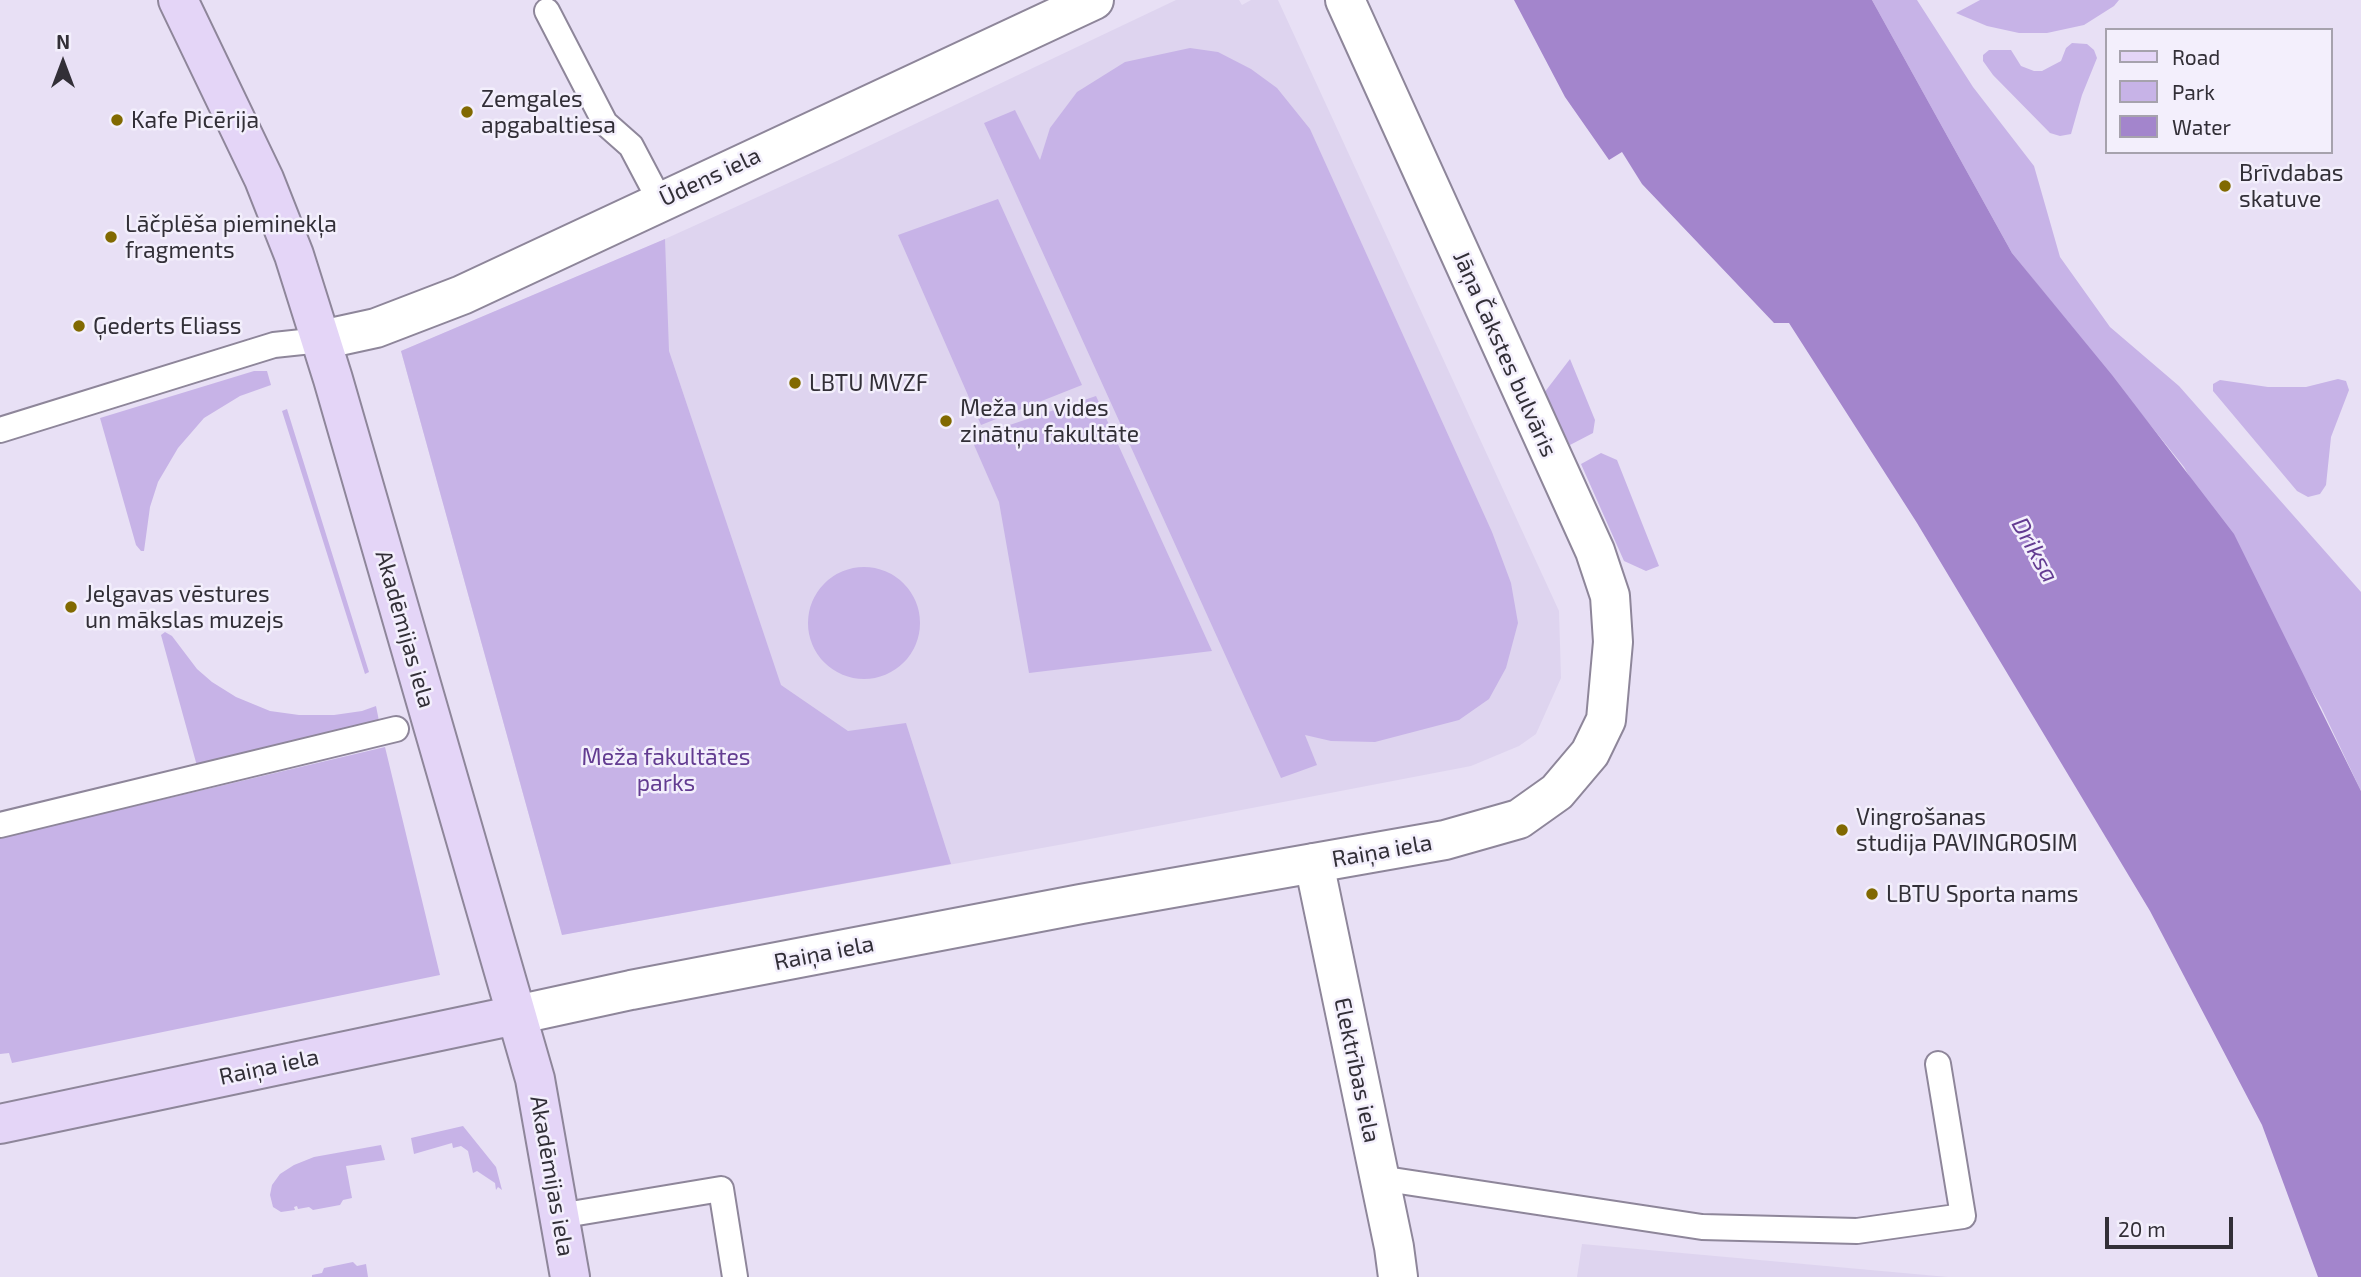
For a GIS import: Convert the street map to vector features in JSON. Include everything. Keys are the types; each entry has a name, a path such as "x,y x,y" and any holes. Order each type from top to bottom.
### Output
{"main road":[{"name":"Akadēmijas iela","path":"178,0 264,178 294,255 321,340 536,1087 570,1277"},
{"name":"Raiņa iela","path":"0,1124 516,1015"}],"street":[{"name":"Ūdens iela","path":"321,340 376,328 462,295 1094,0"},
{"name":"Jāņa Čakstes bulvāris","path":"1345,0 1595,551 1610,596 1613,642 1606,720"},
{"name":"Raiņa iela","path":"516,1015 631,990 1081,904 1444,840 1519,819 1557,792 1590,754 1606,720"},
{"name":"Elektrības iela","path":"1314,863 1398,1277"}],"lane":[{"path":"547,11 605,123 631,146 660,201"},
{"path":"0,430 274,345 321,340"},
{"path":"0,825 396,729"},
{"path":"1380,1178 1702,1227 1857,1231 1963,1216 1938,1064"},
{"path":"559,1216 721,1189 735,1277"}],"shaded area":[{"name":"Meža un vides zinātņu fakultāte","path":"1176,0 1239,0 1242,5 1251,0 1278,0 1559,611 1561,678 1536,734 1519,746 1471,766 1064,844 562,935 401,351 665,239 837,161"},
{"path":"1582,1244 1948,1277 1577,1277"}],"green space":[{"path":"1872,0 1917,0 1973,87 2034,166 2060,257 2110,327 2179,386 2361,592 2361,791 2321,707 2184,467 2012,253"},
{"path":"1980,0 2119,0 2084,25 2047,33 2019,33 1987,26 1956,13"},
{"path":"2072,43 2087,44 2094,50 2097,58 2082,95 2071,134 2060,136 2050,133 1993,75 1983,61 1983,55 1989,50 2011,50 2021,66 2042,71 2061,61 2066,48"},
{"path":"1190,48 1218,52 1251,69 1277,88 1310,129 1492,532 1511,583 1518,623 1506,668 1489,699 1459,720 1375,742 1331,741 1305,735 1317,765 1281,778 984,123 1015,110 1040,160 1050,128 1077,92 1125,62"},
{"path":"998,199 1082,385 981,425 898,235"},
{"name":"Meža fakultātes parks","path":"665,239 669,351 781,685 848,731 906,723 951,864 562,935 401,351"},
{"path":"1570,359 1595,420 1593,433 1570,445 1544,393"},
{"path":"254,371 267,371 271,385 240,396 204,418 178,448 158,482 150,507 144,551 141,551 136,545 100,418"},
{"path":"2338,379 2346,381 2349,390 2331,437 2326,485 2320,494 2308,497 2297,491 2213,391 2213,384 2220,380 2268,387 2306,387"},
{"path":"1096,396 1212,651 1029,673 999,502 971,438"},
{"path":"287,409 369,672 365,674 282,411"},
{"path":"1601,453 1617,460 1659,566 1646,571 1624,561 1581,464"},
{"path":"864,567 886,571 904,583 916,601 920,623 916,645 904,663 886,675 864,679 842,675 824,663 812,645 808,623 812,601 824,583 842,571"},
{"path":"165,632 172,636 197,669 236,697 270,711 299,715 334,715 376,706 379,721 197,766 161,635"},
{"path":"385,747 440,975 12,1063 9,1053 0,1054 0,838"},
{"path":"463,1126 496,1167 502,1190 498,1187 496,1190 495,1183 477,1171 473,1173 468,1151 461,1146 453,1148 452,1143 414,1154 411,1138"},
{"path":"381,1145 385,1160 346,1166 352,1198 343,1200 340,1205 313,1210 309,1207 298,1209 297,1206 294,1207 295,1210 281,1212 273,1207 270,1195 272,1185 280,1174 294,1165 314,1157"},
{"path":"353,1262 357,1266 366,1264 368,1277 312,1277 322,1273 324,1268"}],"water":[{"name":"Driksa","path":"1514,0 1872,0 2012,253 2112,375 2234,534 2361,791 2361,1277 2318,1277 2262,1125 2150,911 1917,523 1789,323 1774,323 1642,184 1622,152 1609,160 1565,97"}],"place":[{"name":"Zemgales apgabaltiesa","path":"467,112"},
{"name":"Kafe Picērija","path":"117,120"},
{"name":"Brīvdabas skatuve","path":"2225,186"},
{"name":"Lāčplēša pieminekļa fragments","path":"111,237"},
{"name":"Ģederts Eliass","path":"79,326"},
{"name":"LBTU MVZF","path":"795,383"},
{"name":"Meža un vides zinātņu fakultāte","path":"946,421"},
{"name":"Jelgavas vēstures un mākslas muzejs","path":"71,607"},
{"name":"Vingrošanas studija PAVINGROSIM","path":"1842,830"},
{"name":"LBTU Sporta nams","path":"1872,894"}]}
